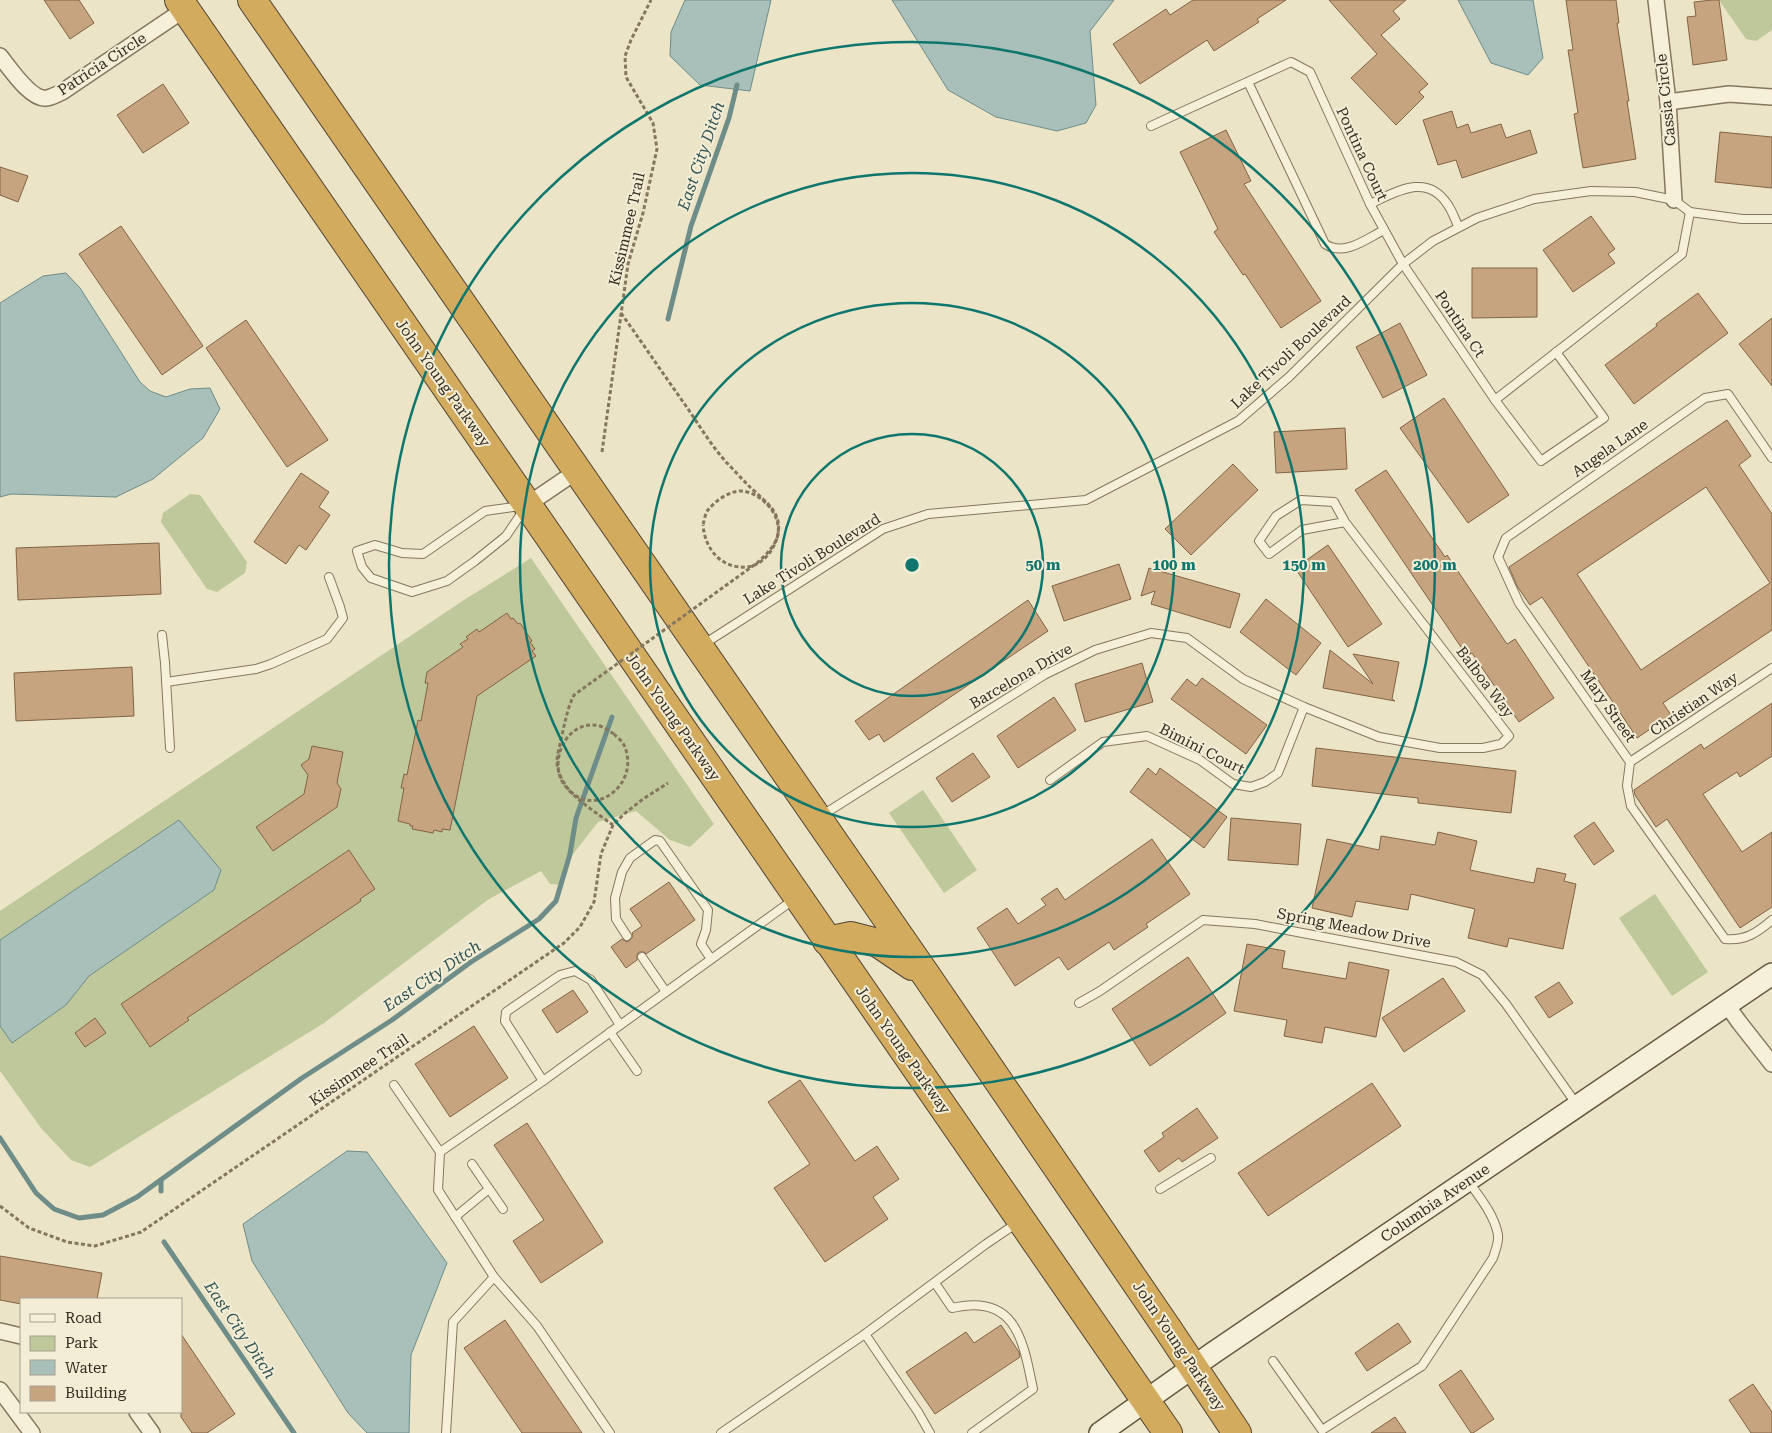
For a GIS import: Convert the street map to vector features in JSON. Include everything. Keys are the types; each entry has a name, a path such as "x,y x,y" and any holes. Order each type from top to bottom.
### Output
{"highway":[{"name":"John Young Parkway","path":"252,0 926,976 1194,1367 1237,1433"},
{"name":"John Young Parkway","path":"182,5 1168,1433"},
{"path":"827,941 851,936 878,943 926,976"}],"street":[{"name":"Cassia Circle","path":"1656,0 1668,102 1674,200"},
{"name":"Patricia Circle","path":"0,56 23,85 36,96 46,99 62,92 182,5"},
{"path":"1668,102 1729,94 1772,97"},
{"path":"527,505 577,471"},
{"name":"Columbia Avenue","path":"1100,1433 1772,974"},
{"path":"1727,1005 1772,1064"},
{"path":"0,1332 20,1336"},
{"path":"0,1390 32,1433"},
{"path":"138,1413 152,1433"}],"lane":[{"name":"Pontina Court","path":"1248,82 1291,62 1310,72 1370,204 1402,264"},
{"path":"1151,126 1248,82 1325,244 1332,248 1345,248 1384,230"},
{"path":"1370,204 1407,188 1427,187 1442,197 1458,226"},
{"name":"Lake Tivoli Boulevard","path":"698,648 883,528 928,514 1086,500 1238,420 1289,377 1402,264 1433,241 1458,226 1478,218 1534,199 1591,191 1635,192 1674,200 1690,212 1742,219 1772,219"},
{"path":"1496,400 1682,254 1690,212"},
{"name":"Pontina Ct","path":"1402,264 1496,400 1541,461 1604,418 1556,352"},
{"name":"Angela Lane","path":"1506,538 1705,398 1728,394 1772,458"},
{"path":"1300,500 1334,502 1345,522 1302,530 1269,554 1260,540 1276,516 1300,500"},
{"path":"527,505 506,536 475,561 447,580 412,592 372,578 362,567 357,551 374,545 402,553 423,554 485,511 527,505"},
{"name":"Balboa Way","path":"1304,707 1379,737 1440,748 1482,748 1500,744 1509,736 1345,522"},
{"name":"Mary Street","path":"1506,538 1498,557 1519,603 1630,762 1627,786 1631,806 1726,939 1737,940 1760,931 1772,920"},
{"path":"166,682 256,669 327,639 342,618 330,578"},
{"name":"Barcelona Drive","path":"817,818 1044,675 1095,650 1151,633 1187,638 1243,679 1304,707"},
{"path":"162,635 170,748"},
{"name":"Christian Way","path":"1630,762 1772,668"},
{"name":"Bimini Court","path":"1050,780 1103,742 1147,736 1200,760 1233,784 1251,787 1265,782 1278,773 1304,707"},
{"path":"627,936 616,919 615,898 622,872 630,858 655,840 660,841 708,910 706,930 701,944 711,959"},
{"path":"440,1152 543,1081 798,897"},
{"name":"Spring Meadow Drive","path":"1079,1003 1100,991 1203,920 1255,924 1456,962 1482,975 1506,1004 1578,1107"},
{"path":"642,957 666,992"},
{"path":"543,1081 505,1021 506,1012 560,975 574,971 591,980 620,1025"},
{"path":"610,1032 637,1070"},
{"path":"394,1085 440,1152 438,1190 494,1277 537,1326 610,1433"},
{"path":"1160,1189 1211,1158"},
{"path":"472,1164 503,1209"},
{"path":"1273,1361 1322,1430 1422,1366 1493,1258 1497,1245 1498,1235 1494,1223 1468,1181"},
{"path":"455,1216 489,1188"},
{"path":"720,1433 865,1334 1021,1220"},
{"path":"446,1433 453,1322 494,1277"},
{"path":"935,1283 952,1308 967,1305 986,1305 1005,1315 1024,1344 1033,1389 972,1433"},
{"path":"865,1334 930,1433"}],"path":[{"name":"Kissimmee Trail","path":"602,452 628,264 643,213 657,148 652,124 626,77 625,56 630,40 651,0"},
{"path":"621,312 723,458 770,506 778,520 779,534 772,549 760,562 754,565 748,567 735,566 724,562 715,555 704,538 703,525 707,511 719,500 730,493 741,491 756,495 764,502 773,512 778,524 777,538 768,553 758,563 750,568 586,685 574,695 568,708 557,760 558,769 564,784 582,799 601,800 618,790 625,776 628,759 623,744 614,734 600,726 587,726 574,731 565,740 558,755 558,762 558,769 563,783 568,789 613,825 643,799 668,783"},
{"name":"Kissimmee Trail","path":"0,1206 29,1228 67,1242 95,1246 141,1232 564,943 580,927 594,902 600,854 613,825"}],"green space":[{"path":"1719,0 1772,0 1772,30 1756,41 1746,39"},
{"path":"190,494 200,495 247,562 245,573 217,592 207,589 161,522 163,513"},
{"path":"531,558 714,824 690,847 670,840 636,811 598,822 570,858 561,885 550,884 541,871 489,899 324,1023 90,1167 71,1160 41,1128 0,1071 0,911 464,600"},
{"path":"923,790 977,870 944,893 889,813"},
{"path":"1655,894 1708,972 1672,996 1619,918"}],"water":[{"path":"685,0 771,0 750,91 700,85 670,56 671,32"},
{"path":"892,0 1114,0 1090,31 1096,105 1086,123 1057,131 996,117 948,90"},
{"path":"1458,0 1533,0 1543,58 1528,75 1491,63"},
{"path":"66,273 80,288 140,382 150,391 166,397 190,389 210,388 220,409 203,438 153,479 116,497 11,494 0,497 0,303 43,276"},
{"path":"179,820 221,870 214,890 89,976 66,1005 12,1043 0,1026 0,940"},
{"path":"347,1151 367,1152 447,1263 411,1355 409,1433 367,1433 348,1413 252,1261 243,1224"}],"building":[{"path":"44,0 79,0 94,23 70,39"},
{"path":"1193,0 1286,0 1257,19 1259,22 1214,51 1207,40 1140,84 1113,44 1166,9 1170,15"},
{"path":"1329,0 1406,0 1393,11 1400,19 1381,35 1428,84 1419,92 1424,97 1396,125 1351,78 1377,54"},
{"path":"1566,0 1616,0 1619,23 1617,23 1636,159 1583,168 1574,114 1578,113 1568,50 1573,50"},
{"path":"1719,0 1727,60 1693,65 1687,17 1696,16 1694,2"},
{"path":"163,84 189,123 143,153 117,115"},
{"path":"1452,111 1457,128 1468,124 1471,133 1501,124 1506,138 1530,130 1537,153 1462,178 1456,160 1438,165 1423,120"},
{"path":"1226,130 1251,181 1244,184 1321,301 1281,328 1214,232 1218,229 1180,152"},
{"path":"1720,132 1772,137 1772,188 1715,182"},
{"path":"0,167 28,176 18,202 0,195"},
{"path":"1591,216 1615,249 1608,254 1615,263 1573,292 1543,250"},
{"path":"121,226 203,346 162,375 79,254"},
{"path":"1472,268 1537,268 1537,317 1472,318"},
{"path":"1698,293 1728,333 1634,404 1605,365"},
{"path":"1772,318 1772,386 1739,344"},
{"path":"246,320 328,440 287,467 206,348"},
{"path":"1400,323 1427,375 1383,398 1356,347"},
{"path":"1444,398 1509,495 1468,523 1400,428"},
{"path":"1727,420 1751,456 1739,465 1772,514 1772,630 1663,703 1671,715 1637,738 1542,597 1530,605 1517,586 1509,567","holes":["1706,487 1770,583 1641,670 1577,574"]},
{"path":"1345,428 1347,469 1276,473 1274,432"},
{"path":"1233,464 1258,490 1191,555 1165,529"},
{"path":"1386,470 1445,557 1447,555 1507,644 1515,639 1554,698 1519,722 1472,653 1467,656 1355,490"},
{"path":"301,473 329,492 319,507 330,515 306,550 299,545 286,564 254,542"},
{"path":"159,543 161,594 18,600 16,548"},
{"path":"1328,545 1382,624 1348,647 1295,568"},
{"path":"1119,564 1131,599 1064,621 1052,586"},
{"path":"1149,568 1240,594 1230,628 1151,604 1155,591 1141,596"},
{"path":"1266,599 1321,643 1296,675 1240,632"},
{"path":"1028,600 1048,631 884,742 879,734 869,740 855,721"},
{"path":"507,613 511,619 513,618 518,624 520,623 532,641 530,642 535,649 532,651 536,656 477,696 450,830 442,829 442,832 434,830 433,833 412,829 413,826 410,826 410,824 398,821 404,788 401,788 404,774 407,775 418,720 421,721 428,683 425,683 427,672 463,647 460,644 468,639 466,637 477,629 479,632"},
{"path":"1330,650 1373,684 1353,654 1399,662 1392,699 1395,701 1323,688"},
{"path":"1142,663 1153,702 1085,722 1075,684"},
{"path":"132,667 134,716 16,721 14,673"},
{"path":"1202,678 1267,725 1246,754 1171,699 1187,679 1196,686"},
{"path":"1054,697 1076,730 1018,768 997,736"},
{"path":"1772,703 1772,756 1740,777 1737,772 1703,794 1742,852 1772,832 1772,907 1740,928 1667,819 1656,827 1635,795 1634,790 1701,744 1704,749"},
{"path":"312,746 343,752 337,783 341,789 337,807 273,851 256,827 304,794 308,775 301,765 309,759"},
{"path":"1316,748 1516,771 1511,813 1418,803 1418,798 1312,786"},
{"path":"973,753 990,777 952,802 936,778"},
{"path":"1148,768 1156,775 1160,768 1227,817 1204,848 1130,792"},
{"path":"1231,818 1301,824 1298,865 1228,860"},
{"path":"1594,822 1614,851 1594,865 1574,836"},
{"path":"1438,832 1477,841 1470,870 1534,883 1537,868 1566,874 1564,881 1576,884 1563,949 1509,938 1507,947 1468,938 1475,909 1411,894 1408,910 1356,901 1352,917 1312,908 1327,839 1379,850 1381,836 1435,845"},
{"path":"1152,839 1190,894 1146,924 1148,927 1114,950 1109,942 1068,970 1059,957 1015,986 977,928 1007,908 1018,924 1046,905 1041,899 1057,888 1065,900"},
{"path":"349,850 375,889 360,899 361,901 187,1018 189,1020 150,1047 121,1004"},
{"path":"669,882 695,920 646,954 639,952 637,960 626,968 611,947 622,939 627,942 630,940 633,936 632,933 642,926 630,909"},
{"path":"1247,944 1285,951 1282,968 1346,979 1349,962 1389,970 1376,1037 1325,1027 1322,1043 1284,1036 1287,1020 1234,1011"},
{"path":"1188,957 1226,1013 1150,1066 1112,1009"},
{"path":"1443,978 1465,1011 1404,1052 1382,1018"},
{"path":"1559,982 1573,1003 1549,1018 1535,997"},
{"path":"573,990 588,1012 557,1033 542,1010"},
{"path":"95,1018 106,1033 85,1047 75,1033"},
{"path":"474,1026 508,1078 450,1117 415,1064"},
{"path":"800,1080 855,1161 877,1146 899,1179 873,1197 888,1219 825,1262 774,1188 810,1164 768,1102"},
{"path":"1372,1083 1401,1126 1268,1216 1238,1173"},
{"path":"1197,1108 1218,1138 1182,1162 1179,1158 1159,1172 1144,1151 1164,1137 1162,1133"},
{"path":"527,1123 603,1242 541,1283 513,1241 544,1220 494,1145"},
{"path":"0,1256 102,1273 97,1298 20,1298 20,1304 0,1300"},
{"path":"505,1320 582,1433 522,1433 464,1348"},
{"path":"1398,1323 1411,1342 1367,1371 1355,1353"},
{"path":"1001,1325 1019,1352 1020,1357 935,1414 906,1372 966,1332 974,1343"},
{"path":"182,1335 235,1414 207,1433 192,1433 181,1417"},
{"path":"1461,1370 1494,1419 1473,1433 1471,1433 1439,1385"},
{"path":"1753,1384 1772,1412 1772,1433 1751,1433 1729,1400"},
{"path":"1395,1417 1406,1433 1371,1433"}],"waterway":[{"name":"East City Ditch","path":"668,319 691,226 729,118 737,85"},
{"name":"East City Ditch","path":"0,1138 36,1193 54,1209 79,1218 103,1215 137,1197 302,1078 392,1020 471,962 539,919 556,901 570,854 576,818 612,717"},
{"name":"East City Ditch","path":"161,1180 161,1191"},
{"name":"East City Ditch","path":"164,1242 294,1433"}]}
